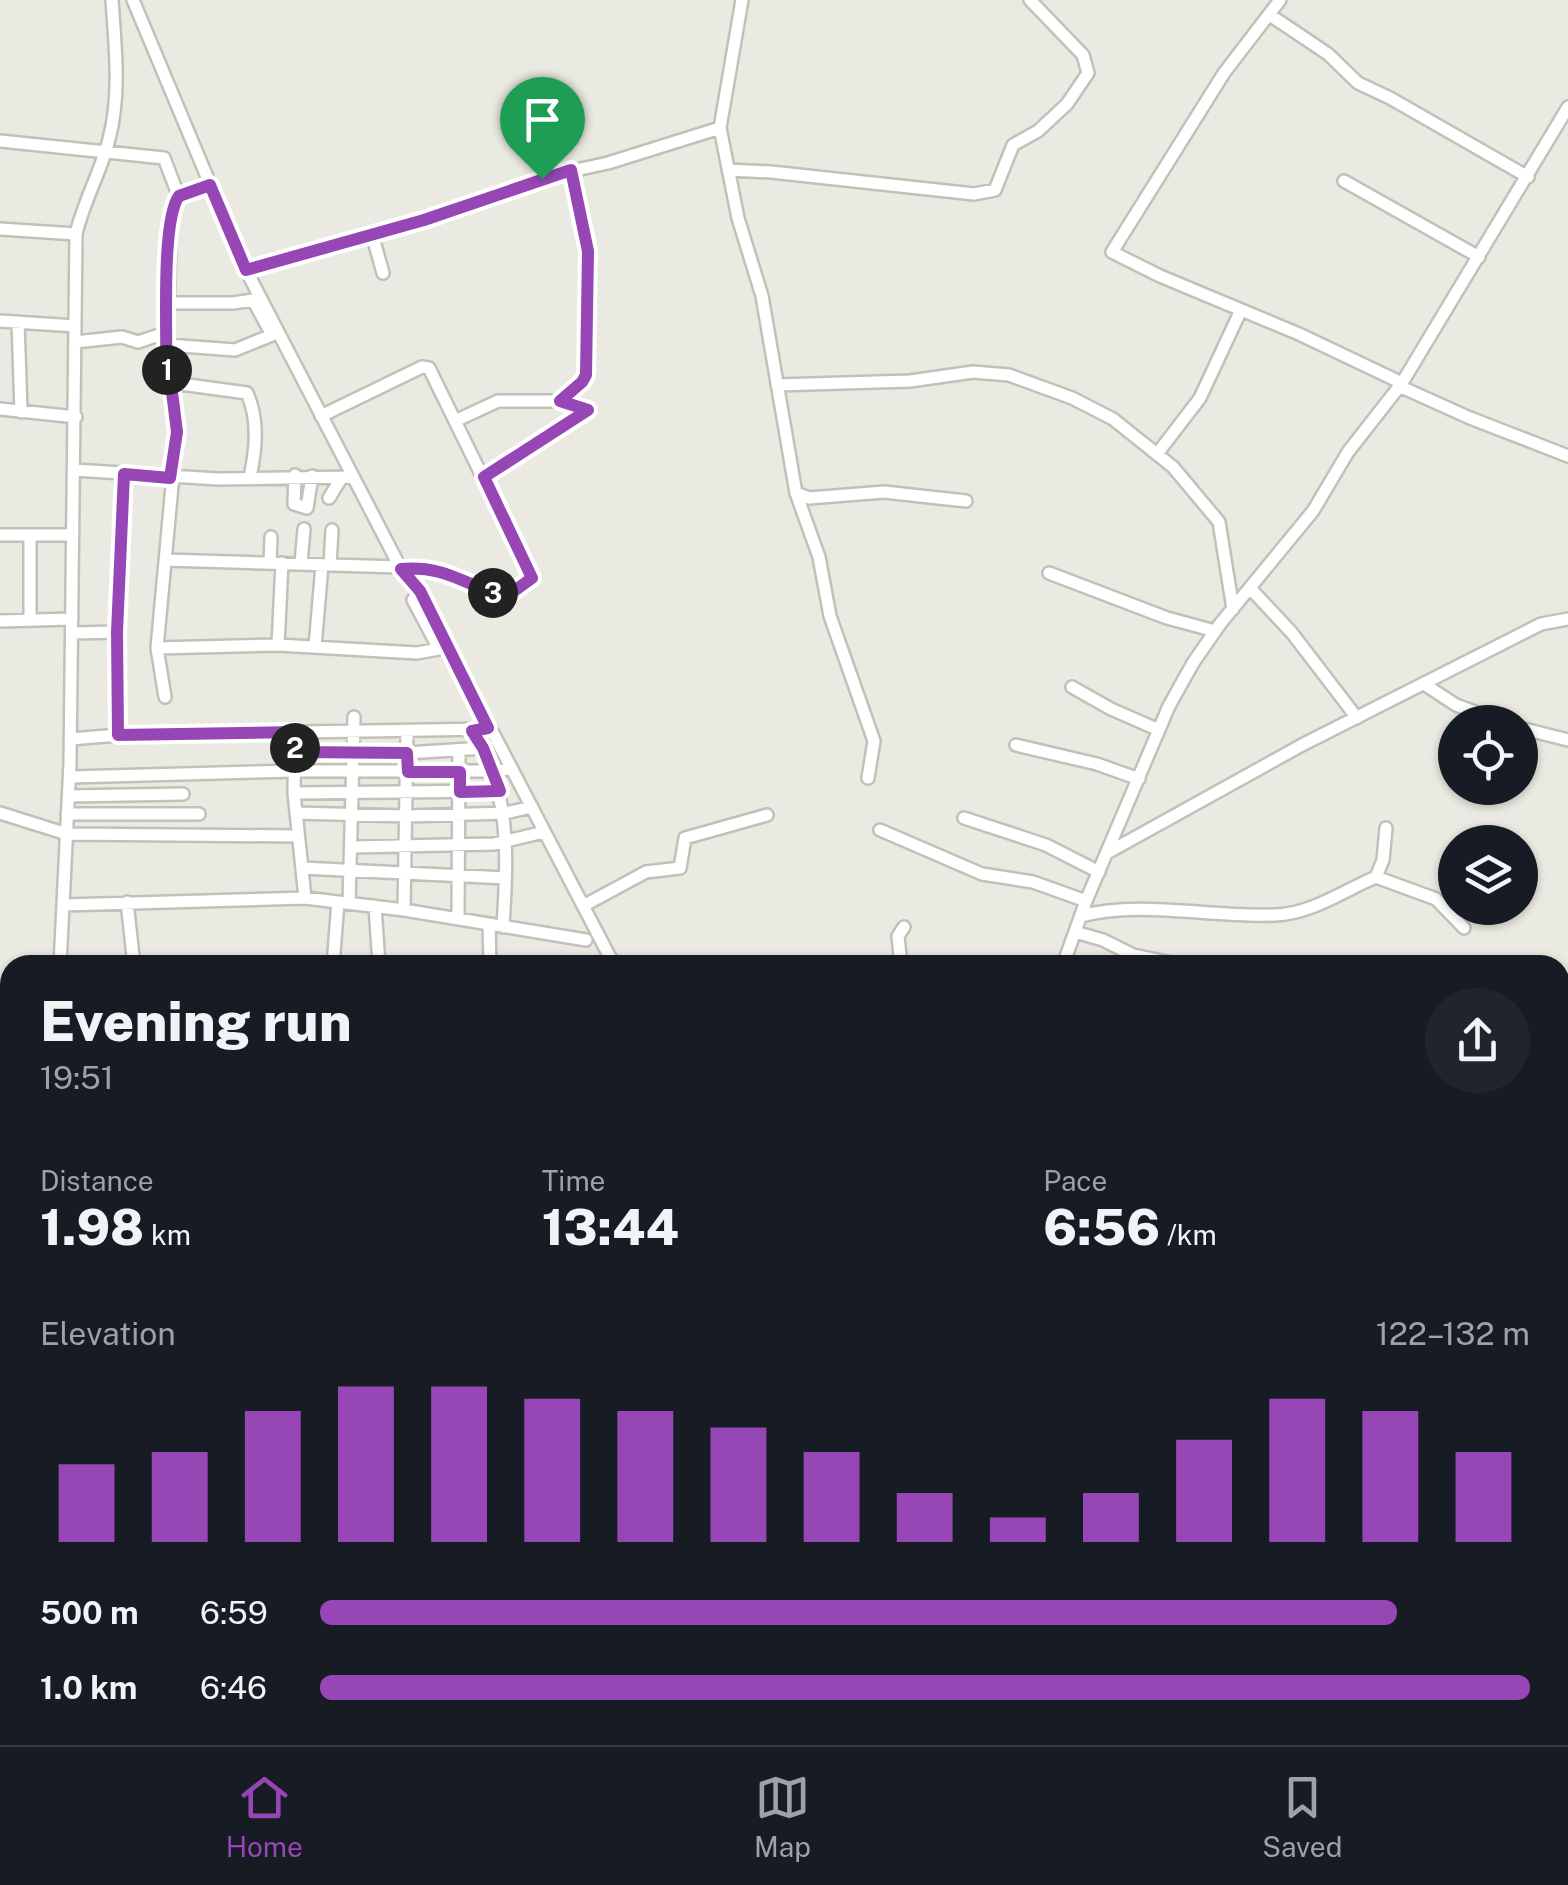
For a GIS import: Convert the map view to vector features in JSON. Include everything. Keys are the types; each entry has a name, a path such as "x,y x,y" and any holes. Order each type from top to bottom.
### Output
{"street":[{"path":"61,955 70,777 76,234 84,198 96,180 106,150 112,120 116,76 112,0"},
{"path":"132,0 246,270 321,416 347,477 400,568 420,591 609,955"},
{"path":"742,0 720,128 738,218 762,296 796,493 819,557 830,616 874,741 868,778"},
{"path":"728,170 974,194 995,190 1013,144 1038,131 1067,104 1088,73 1083,55 1030,0"},
{"path":"1280,0 1224,74 1112,252 1470,418 1568,456"},
{"path":"1270,15 1328,54 1358,83 1528,177"},
{"path":"1067,955 1168,706 1215,631 1313,511 1348,452 1400,384 1568,108"},
{"path":"246,270 424,220 571,170 608,163 720,128"},
{"path":"0,141 164,158 179,196"},
{"path":"560,401 586,375 588,251 571,170"},
{"path":"1344,181 1479,257"},
{"path":"210,185 179,196 171,213 166,382 247,393 255,439 250,477"},
{"path":"0,229 76,234"},
{"path":"372,234 384,273"},
{"path":"75,342 122,336 138,342 168,339 236,350 272,335 253,300 167,303"},
{"path":"1158,454 1200,398 1241,310"},
{"path":"0,321 75,326"},
{"path":"18,322 21,412"},
{"path":"166,560 267,559 440,569 506,597 532,578 425,366 321,416"},
{"path":"776,384 910,381 973,372 1009,375 1072,398 1113,419 1158,454 1219,522 1233,608"},
{"path":"225,389 227,374"},
{"path":"165,697 157,648 177,432 171,384"},
{"path":"455,421 498,401 560,401 588,410 484,477"},
{"path":"0,409 76,417"},
{"path":"74,470 170,478 347,477"},
{"path":"118,735 117,632 124,474"},
{"path":"295,475 294,504 307,508 312,476"},
{"path":"329,498 347,477"},
{"path":"796,493 809,498 884,492 966,501"},
{"path":"301,563 304,529"},
{"path":"315,648 332,530"},
{"path":"0,535 73,535"},
{"path":"30,535 30,620"},
{"path":"271,537 267,559 278,646"},
{"path":"1049,573 1167,618 1215,631"},
{"path":"1250,588 1358,718"},
{"path":"157,648 278,646 411,653 439,648 413,600 420,591"},
{"path":"0,622 72,619"},
{"path":"1107,854 1287,753 1540,624 1568,619"},
{"path":"72,633 117,632"},
{"path":"1424,684 1456,705"},
{"path":"1072,687 1111,710 1159,730"},
{"path":"335,955 350,872 354,717"},
{"path":"70,739 488,728"},
{"path":"404,910 407,731"},
{"path":"472,731 483,748 505,813 503,927"},
{"path":"295,732 294,793 305,898"},
{"path":"1538,732 1568,740"},
{"path":"1016,745 1096,764 1139,779"},
{"path":"295,752 407,753 483,748"},
{"path":"458,918 459,750"},
{"path":"70,777 294,771 492,772 510,768"},
{"path":"294,793 500,791"},
{"path":"69,796 183,794"},
{"path":"296,813 407,816 505,813 532,807"},
{"path":"0,813 67,834 298,836"},
{"path":"67,814 199,814"},
{"path":"583,906 646,872 680,868 685,838 767,816"},
{"path":"964,818 1046,845 1098,872"},
{"path":"1081,916 1168,910 1275,915 1316,905 1376,877 1384,860 1386,828"},
{"path":"880,830 982,874 1033,882 1086,902"},
{"path":"352,847 504,842 544,832"},
{"path":"302,868 506,878"},
{"path":"1376,877 1436,899 1464,928"},
{"path":"64,905 305,898 586,940"},
{"path":"127,902 133,955"},
{"path":"376,906 378,955"},
{"path":"1096,912 1103,940"},
{"path":"489,924 490,955"},
{"path":"900,955 898,936 904,927"},
{"path":"1075,932 1134,955"}],"route":[{"path":"571,170 585,230 586,375 560,401 588,410 484,477 532,578 506,597 440,569 401,569 420,591 488,728 472,731 500,791 460,792 460,772 408,772 407,753 295,752 295,732 118,735 117,632 124,474 170,478 177,432 171,384 166,382 171,213 179,196 210,185 246,270 424,220 542,179 571,170"}]}
